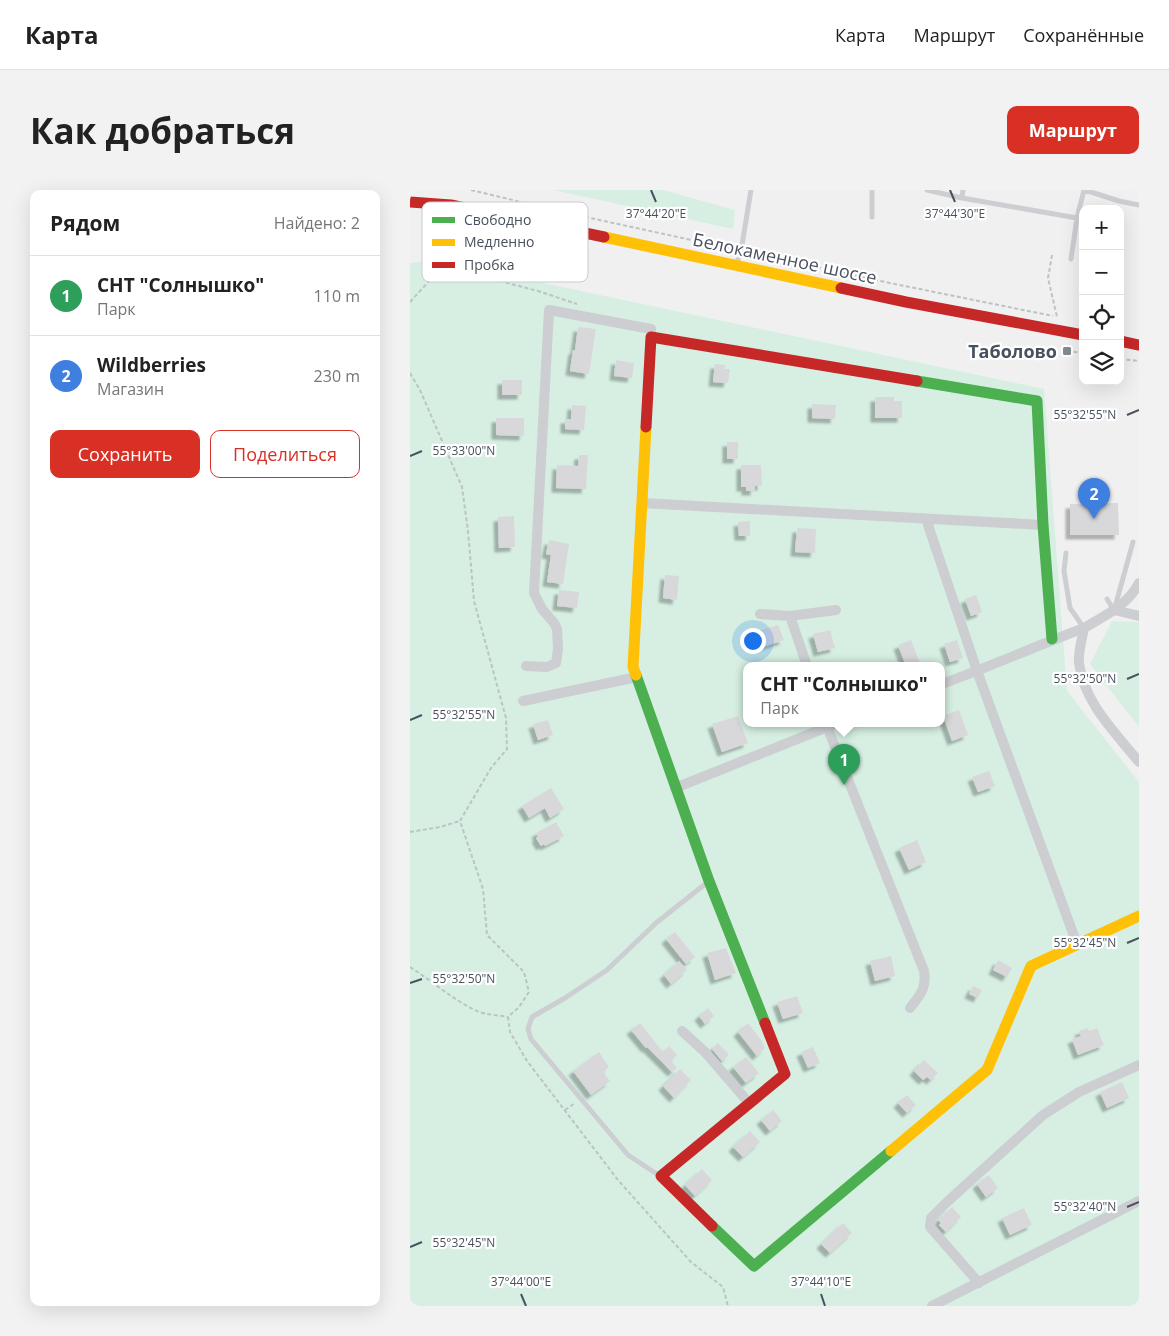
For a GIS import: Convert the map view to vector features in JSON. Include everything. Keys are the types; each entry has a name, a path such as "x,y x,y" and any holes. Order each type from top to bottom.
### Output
{"street":[{"name":"Белокаменное шоссе","path":"588,234 906,302 1079,334"},
{"path":"526,666 547,667 556,663 558,649 557,630 542,609 534,593 549,310 651,329 633,667 709,881 785,1074 661,1176 754,1266 987,1070 1031,966 1139,916"},
{"path":"652,337 1038,401 1043,525 1052,640"},
{"path":"1124,343 1139,345"},
{"path":"642,504 1043,525"},
{"path":"926,518 977,671 1077,944"},
{"path":"945,683 1084,628 1124,603 1139,583"},
{"path":"760,614 790,616 836,610"},
{"path":"1114,610 1139,616"},
{"path":"790,616 806,662"},
{"path":"1084,628 1079,661 1084,685 1094,706 1139,762"},
{"path":"523,701 637,677"},
{"path":"675,788 825,727"},
{"path":"831,727 924,971 926,980 924,989 910,1008"},
{"path":"682,1031 705,1052 749,1103"},
{"path":"979,1283 930,1227 931,1218 1043,1115 1079,1092 1139,1065"},
{"path":"932,1306 1139,1202"}],"lane":[{"path":"736,265 741,251 751,190"},
{"path":"872,190 872,217"},
{"path":"927,190 1077,218"},
{"path":"962,198 963,190"},
{"path":"1071,259 1077,218 1084,190 1119,201 1139,204"},
{"path":"1114,610 1133,542"},
{"path":"1066,553 1064,571 1070,608 1084,628"},
{"path":"1107,598 1114,610"},
{"path":"661,1176 628,1155 531,1039 528,1029 532,1017 607,970 656,924 709,881"}],"path":[{"path":"471,190 521,202"},
{"path":"588,218 1057,317 1048,278 1052,255"},
{"path":"410,302 428,282"},
{"path":"504,282 538,291 581,306"},
{"path":"1067,351 1079,352"},
{"path":"1124,359 1139,361"},
{"path":"410,373 420,390 462,486 474,601 506,718 507,749 491,768 460,821 440,827 410,832"},
{"path":"460,821 483,889 486,935 524,972 529,992 519,1007 508,1017"},
{"path":"410,967 451,996 478,1012 508,1017"},
{"path":"508,1017 510,1032 527,1061 618,1180 691,1262 723,1288 728,1306"},
{"path":"565,1110 580,1098"}],"green space":[{"path":"553,190 663,190 735,210 733,229"},
{"path":"422,262 422,282 539,282 1044,389 1067,691 1139,782 1139,1306 410,1306 410,263"},
{"path":"1112,621 1139,622 1139,727 1090,664"}],"building":[{"path":"578,327 596,329 589,374 570,371"},
{"path":"616,360 634,363 632,378 614,376"},
{"path":"715,364 725,365 724,369 730,369 728,383 713,382"},
{"path":"502,380 522,380 522,395 502,395"},
{"path":"875,397 894,397 894,401 902,401 902,418 875,418"},
{"path":"812,404 836,405 835,419 812,418"},
{"path":"572,405 586,406 584,430 565,429 565,419 571,419"},
{"path":"496,418 524,418 524,436 496,435"},
{"path":"727,442 738,442 738,459 727,459"},
{"path":"579,455 588,455 586,489 556,488 557,465 578,466"},
{"path":"741,465 761,465 762,486 755,486 755,491 746,491 746,487 741,487"},
{"path":"1118,503 1119,535 1070,535 1070,504"},
{"path":"514,516 515,547 499,548 498,517"},
{"path":"750,521 750,536 739,536 738,522"},
{"path":"797,528 816,529 815,553 795,552"},
{"path":"549,540 569,544 563,584 547,582 551,555 546,554"},
{"path":"665,575 679,576 677,600 663,598"},
{"path":"559,590 579,592 577,608 557,606"},
{"path":"976,595 982,612 971,616 965,599"},
{"path":"778,625 784,640 760,648 755,632"},
{"path":"830,630 835,648 818,652 813,634"},
{"path":"911,640 919,662 904,662 898,645"},
{"path":"957,640 963,658 950,662 944,644"},
{"path":"959,710 968,735 952,741 945,722 945,715"},
{"path":"738,716 748,743 722,752 712,724"},
{"path":"548,720 553,735 538,740 533,724"},
{"path":"989,771 995,786 978,792 972,777"},
{"path":"551,788 564,809 550,818 545,808 529,818 522,806"},
{"path":"556,822 564,836 545,846 544,844 541,846 536,838 538,837 536,833"},
{"path":"917,840 926,862 909,870 899,848"},
{"path":"675,932 695,957 686,964 666,939"},
{"path":"726,948 736,973 715,980 707,953"},
{"path":"891,956 895,976 875,981 870,961"},
{"path":"998,960 1012,968 1007,977 993,970"},
{"path":"679,961 687,970 671,984 664,975"},
{"path":"973,986 982,990 978,998 969,994"},
{"path":"797,996 803,1013 783,1019 777,1002"},
{"path":"708,1008 714,1016 705,1024 699,1016"},
{"path":"640,1023 663,1052 669,1046 677,1055 671,1061 677,1068 672,1072 646,1048 631,1030"},
{"path":"748,1023 765,1048 757,1056 738,1032"},
{"path":"1088,1028 1089,1031 1097,1028 1104,1045 1078,1055 1072,1039 1081,1036 1079,1031"},
{"path":"718,1043 729,1055 722,1061 712,1049"},
{"path":"813,1047 820,1063 808,1068 801,1052"},
{"path":"599,1052 609,1067 603,1072 610,1081 591,1095 573,1071"},
{"path":"746,1057 759,1073 746,1083 733,1067"},
{"path":"924,1060 938,1073 931,1080 927,1077 923,1080 914,1071"},
{"path":"680,1069 691,1080 674,1098 663,1086"},
{"path":"1122,1082 1129,1098 1107,1108 1100,1092"},
{"path":"907,1095 916,1105 907,1113 898,1103"},
{"path":"773,1110 782,1121 770,1131 761,1120"},
{"path":"750,1131 760,1142 743,1157 733,1147"},
{"path":"702,1169 712,1180 695,1196 685,1185"},
{"path":"989,1175 998,1188 986,1197 977,1184"},
{"path":"952,1207 961,1217 946,1232 939,1225 941,1223 938,1220"},
{"path":"1024,1208 1032,1225 1010,1235 1002,1218"},
{"path":"843,1223 852,1233 830,1253 821,1244"}],"traffic: fast":[{"path":"917,381 1037,401 1043,525 1052,639"},
{"path":"636,675 709,881 765,1023"},
{"path":"712,1226 754,1266 891,1151"}],"traffic: slow":[{"path":"604,237 841,288"},
{"path":"636,675 633,667 646,427"},
{"path":"891,1151 987,1070 1031,966 1139,916"}],"traffic: jam":[{"path":"410,202 422,203"},
{"path":"588,234 604,237"},
{"path":"841,288 1079,334"},
{"path":"646,427 651,337 917,381"},
{"path":"1124,342 1139,345"},
{"path":"712,1226 661,1176 785,1074 765,1023"}],"place":[{"name":"Таболово","path":"1067,351"},
{"name":"Wildberries","path":"1094,519"},
{"name":"СНТ \"Солнышко\"","path":"844,785"}]}
